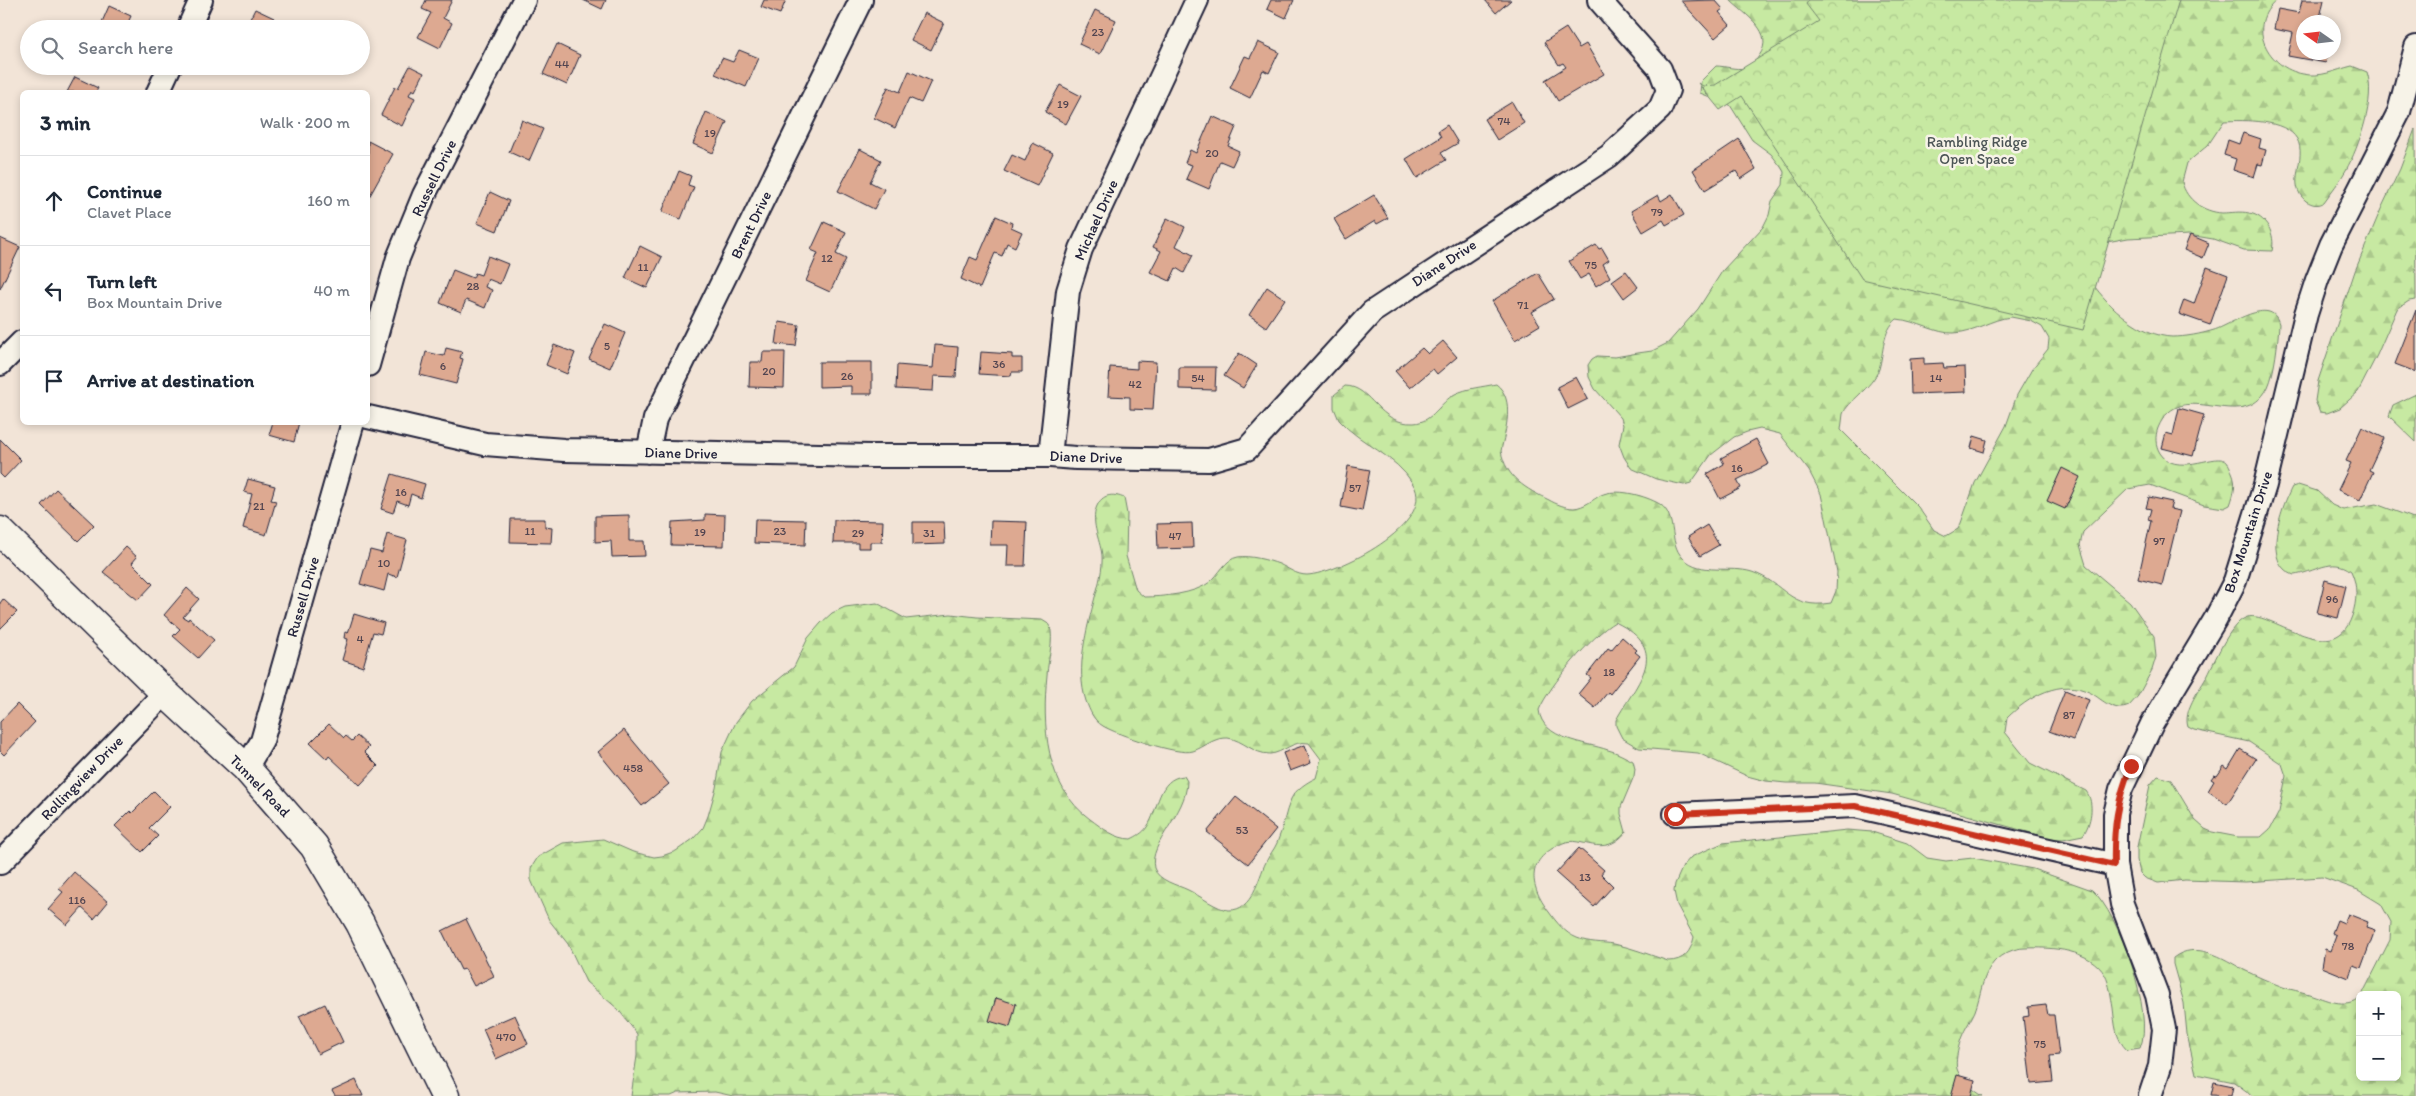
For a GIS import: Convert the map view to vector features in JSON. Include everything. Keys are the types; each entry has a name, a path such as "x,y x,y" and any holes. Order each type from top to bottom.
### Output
{"main road":[{"name":"Tunnel Road","path":"0,531 165,693 246,768 314,846 360,923 445,1096"}],"street":[{"path":"192,20 201,0"},
{"name":"Russell Drive","path":"370,358 398,258 424,195 524,0"},
{"name":"Brent Drive","path":"648,452 655,419 861,0"},
{"name":"Michael Drive","path":"1050,456 1068,292 1081,249 1198,0"},
{"name":"Diane Drive","path":"370,417 485,444 564,450 871,456 1050,456 1209,460 1247,449 1372,312 1609,156 1660,109 1668,90 1660,69 1598,0"},
{"name":"Box Mountain Drive","path":"2150,1096 2160,1066 2164,1028 2157,995 2122,904 2114,865 2115,814 2121,789 2152,724 2216,618 2235,581 2265,485 2306,314 2317,280 2347,211 2399,112 2416,46"},
{"path":"159,90 166,75"},
{"path":"0,364 20,344"},
{"name":"Russell Drive","path":"246,768 262,741 352,425"},
{"name":"Rollingview Drive","path":"0,863 165,693"},
{"path":"1675,814 1855,806 2114,865"}],"green space":[{"path":"1730,0 2277,0 2267,10 2262,33 2271,55 2280,64 2291,70 2310,75 2322,74 2352,66 2367,72 2369,83 2368,108 2361,136 2344,174 2324,202 2311,203 2306,201 2300,194 2297,187 2297,179 2300,147 2297,139 2291,132 2274,124 2253,121 2224,121 2208,145 2187,163 2182,182 2187,194 2197,204 2215,212 2246,212 2260,218 2271,232 2272,251 2244,250 2213,239 2189,235 2128,238 2107,242 2092,283 2107,301 2127,319 2149,332 2172,337 2193,335 2214,330 2259,312 2268,312 2275,315 2279,324 2273,373 2268,387 2257,401 2243,407 2228,408 2196,404 2181,406 2168,413 2157,431 2157,447 2167,460 2184,464 2219,459 2227,462 2235,484 2230,505 2224,508 2204,505 2150,485 2128,489 2083,532 2080,545 2086,565 2130,602 2154,636 2156,657 2152,670 2138,696 2129,706 2118,708 2080,689 2057,688 2025,703 2007,718 2005,732 2030,763 2086,791 2089,796 2091,813 2083,835 2063,839 2049,838 1892,794 1815,783 1766,781 1747,776 1698,753 1639,748 1622,738 1616,726 1616,720 1640,680 1645,667 1646,655 1643,644 1633,633 1615,622 1583,649 1561,675 1539,710 1542,720 1556,734 1618,753 1633,761 1635,769 1621,807 1626,832 1617,840 1601,846 1570,841 1563,843 1551,849 1537,864 1534,882 1542,902 1558,924 1573,936 1586,941 1614,944 1668,961 1674,961 1686,955 1694,937 1677,905 1674,891 1683,866 1691,857 1723,843 1847,830 1872,832 1907,843 1927,858 1946,861 1973,858 2033,869 2092,890 2113,920 2132,965 2143,1013 2143,1033 2140,1048 2127,1050 2120,1041 2115,1025 2108,982 2098,966 2090,960 2069,951 2025,948 2012,950 2004,954 1990,967 1984,979 1975,1011 1960,1042 1956,1063 1957,1069 1968,1085 1983,1096 733,1096 715,1092 678,1093 671,1096 631,1096 637,1056 637,1034 618,1009 586,982 568,944 549,920 531,880 531,868 538,857 563,843 603,839 633,852 654,857 676,851 693,839 703,828 708,816 716,788 722,752 736,722 752,701 794,667 808,638 821,623 832,613 845,607 877,603 906,619 951,614 1042,620 1050,625 1051,644 1045,714 1050,753 1055,772 1064,790 1075,805 1090,819 1115,835 1131,839 1142,833 1147,827 1160,796 1169,782 1184,776 1187,781 1185,793 1181,805 1157,848 1154,868 1164,879 1220,908 1237,909 1244,905 1254,892 1266,862 1277,843 1291,799 1295,792 1316,778 1321,759 1309,743 1298,743 1270,754 1258,752 1238,741 1228,738 1223,738 1193,751 1185,752 1161,747 1120,734 1097,721 1086,701 1082,675 1083,649 1102,565 1102,555 1095,523 1096,510 1100,500 1106,496 1113,495 1124,498 1127,514 1126,556 1136,590 1144,597 1187,592 1204,586 1229,561 1238,557 1247,557 1279,564 1303,575 1340,566 1381,544 1398,530 1411,515 1417,499 1413,484 1406,474 1388,457 1357,436 1339,420 1334,408 1334,395 1345,386 1362,392 1392,418 1402,422 1414,423 1426,419 1455,394 1496,384 1506,398 1508,416 1501,451 1504,460 1512,475 1532,492 1564,507 1571,508 1582,506 1601,495 1614,492 1629,493 1650,499 1663,507 1668,513 1678,552 1690,563 1698,567 1752,572 1772,582 1796,599 1806,603 1831,603 1836,591 1837,572 1821,494 1809,471 1780,434 1760,429 1734,437 1711,455 1691,483 1684,485 1656,479 1631,468 1619,444 1623,425 1621,418 1595,389 1589,377 1588,365 1597,356 1615,357 1652,351 1668,343 1698,309 1723,270 1763,227 1769,215 1772,201 1783,185 1784,172 1781,167 1771,154 1752,140 1730,105 1700,93 1701,81 1716,66 1744,68 1756,60 1763,47 1764,39 1761,32 1750,18","holes":["2011,317 2031,321 2042,327 2049,339 2048,349 2032,369 2017,395 2006,426 1975,483 1958,529 1946,536 1934,530 1918,507 1841,430 1843,414 1845,409 1876,376 1886,336 1897,319 1947,333 1962,332 2004,318"]},
{"name":"Rambling Ridge Open Space","path":"1809,0 2179,0 2083,330 1862,279 1742,96 1720,110 1698,83 1703,86 1715,85 1819,21 1806,4"},
{"path":"2415,129 2416,300 2409,301 2397,309 2358,392 2340,408 2327,413 2320,412 2315,401 2318,381 2355,271 2400,169"},
{"path":"2416,394 2416,442 2389,416 2393,405"},
{"path":"2298,485 2317,491 2332,505 2343,510 2376,504 2416,519 2416,1096 2253,1096 2234,1082 2196,1074 2187,1034 2184,1003 2173,964 2173,958 2191,951 2200,951 2218,956 2278,985 2328,1001 2348,1003 2356,1000 2356,1081 2401,1081 2401,991 2364,991 2390,940 2391,922 2381,904 2358,890 2322,877 2245,882 2185,880 2158,883 2145,878 2140,873 2137,860 2137,847 2150,785 2158,776 2171,780 2195,820 2205,829 2212,832 2238,837 2261,837 2270,829 2279,812 2286,776 2282,764 2249,742 2194,730 2188,727 2187,721 2189,708 2222,645 2233,628 2245,618 2255,617 2268,620 2300,634 2316,638 2330,638 2343,632 2352,616 2356,594 2355,582 2351,571 2337,565 2330,565 2294,575 2284,569 2278,560 2276,535 2283,508 2292,487"}],"building":[{"path":"426,0 452,0 443,18 452,23 440,48 418,37 431,13 422,9"},
{"path":"583,0 606,0 602,9"},
{"path":"764,0 786,0 780,14 761,7"},
{"path":"1271,0 1294,0 1286,18 1267,9"},
{"path":"1485,0 1511,0 1496,13"},
{"path":"1715,0 1723,9 1719,12 1730,25 1715,38 1681,1"},
{"path":"2302,0 2324,0 2321,15 2296,15 2296,57 2288,56 2293,33 2274,29 2278,9 2299,13"},
{"path":"109,6 131,16 129,20 103,20"},
{"path":"255,9 274,18 273,20 250,20"},
{"path":"1095,10 1116,20 1100,54 1079,44"},
{"path":"924,13 944,23 931,50 911,40"},
{"path":"1566,28 1579,48 1586,44 1604,74 1558,101 1545,80 1566,67 1563,63 1559,65 1544,42"},
{"path":"1258,42 1279,52 1269,73 1263,70 1250,98 1230,88 1245,56 1250,58"},
{"path":"557,44 580,55 567,85 543,74"},
{"path":"739,50 759,58 746,87 715,74 722,58 733,62"},
{"path":"2310,60 2327,60 2326,63"},
{"path":"410,66 424,73 415,91 412,89 409,95 415,98 402,126 381,115 395,87 398,88"},
{"path":"909,71 931,81 921,103 909,98 895,128 874,118 888,87 900,92"},
{"path":"75,77 98,88 97,90 68,90"},
{"path":"1060,85 1081,96 1066,124 1045,112"},
{"path":"1512,102 1524,123 1497,140 1484,119"},
{"path":"706,112 727,122 713,153 693,144"},
{"path":"1212,116 1236,127 1228,146 1239,151 1232,166 1220,161 1209,189 1186,179 1192,165 1185,163 1190,150 1196,153"},
{"path":"522,120 543,129 529,161 509,152"},
{"path":"1447,125 1458,143 1441,153 1446,160 1417,178 1406,159 1441,137 1438,131"},
{"path":"2243,133 2261,139 2259,148 2266,150 2262,165 2258,164 2254,177 2233,170 2236,159 2224,155 2228,140 2239,144"},
{"path":"1739,139 1756,169 1741,179 1736,171 1705,190 1693,170"},
{"path":"370,142 393,154 370,195"},
{"path":"1033,143 1053,153 1037,186 1004,171 1012,155 1025,161"},
{"path":"860,149 881,160 870,182 884,189 874,209 838,191"},
{"path":"679,171 691,176 688,185 694,187 681,219 662,212"},
{"path":"490,192 509,201 497,231 477,223"},
{"path":"1672,194 1684,215 1666,225 1663,220 1643,232 1631,211 1658,195 1661,201"},
{"path":"1374,195 1388,218 1377,224 1375,221 1346,239 1334,219"},
{"path":"996,216 1012,223 1011,227 1022,232 1015,247 1007,243 1002,256 995,253 980,288 961,279 970,257 977,260"},
{"path":"1167,218 1185,227 1176,246 1193,255 1184,273 1176,268 1170,281 1150,272 1161,251 1153,247"},
{"path":"824,222 846,232 836,254 846,259 830,292 806,281 818,253 811,250"},
{"path":"2190,235 2209,243 2203,258 2184,250"},
{"path":"0,238 20,247 0,289"},
{"path":"1596,245 1599,249 1602,248 1609,260 1603,264 1610,277 1596,286 1589,274 1580,279 1569,261"},
{"path":"640,246 662,257 647,288 625,278"},
{"path":"488,256 508,264 500,284 488,279 485,287 492,290 485,308 466,300 461,312 440,303 453,270 473,278 475,273 481,275"},
{"path":"2207,267 2228,275 2210,325 2179,314 2184,300 2194,304"},
{"path":"1626,271 1638,287 1624,298 1612,281"},
{"path":"1538,273 1554,299 1532,312 1540,325 1515,340 1492,301"},
{"path":"1267,287 1285,299 1266,327 1249,315"},
{"path":"2416,310 2416,372 2395,364"},
{"path":"779,322 799,325 796,346 776,344"},
{"path":"605,324 625,333 610,368 589,359"},
{"path":"1443,341 1457,357 1437,374 1433,369 1410,388 1395,371 1422,348 1428,354"},
{"path":"554,345 575,353 567,374 546,365"},
{"path":"935,345 958,347 956,377 934,376 933,391 896,389 897,365 933,368"},
{"path":"446,348 462,352 460,358 463,359 456,384 420,375 426,352 444,356"},
{"path":"763,352 785,352 784,388 749,387 750,362 762,362"},
{"path":"981,352 1012,354 1012,358 1022,358 1022,372 1012,372 1011,376 979,374"},
{"path":"1239,353 1257,365 1243,388 1224,376"},
{"path":"1924,358 1924,364 1943,363 1944,368 1965,367 1966,392 1911,394 1910,359"},
{"path":"1137,361 1156,362 1153,410 1130,409 1130,397 1108,396 1110,367 1137,369"},
{"path":"819,362 872,362 872,394 851,394 851,386 819,387"},
{"path":"1179,367 1216,367 1215,390 1179,389"},
{"path":"1576,377 1588,399 1568,409 1557,387"},
{"path":"2179,408 2204,415 2193,456 2162,448 2166,433 2173,435"},
{"path":"272,425 298,425 294,442 269,435"},
{"path":"2362,427 2384,438 2369,470 2373,472 2360,500 2338,490 2351,463 2346,461"},
{"path":"1974,436 1987,440 1984,452 1971,448"},
{"path":"0,439 21,460 4,478 0,474"},
{"path":"1756,439 1769,464 1737,480 1741,488 1720,499 1707,474 1724,464 1721,458"},
{"path":"1348,466 1370,470 1362,511 1341,507"},
{"path":"2062,468 2080,477 2065,509 2047,501"},
{"path":"392,474 425,484 421,498 411,494 408,505 397,501 393,513 381,509"},
{"path":"248,479 275,486 271,500 276,501 266,535 243,528 252,494 244,492"},
{"path":"56,489 94,525 78,541 41,505"},
{"path":"2149,497 2172,502 2170,509 2180,511 2162,585 2138,579 2151,521 2148,520 2151,509 2146,508"},
{"path":"705,514 725,515 724,546 671,545 672,522 705,520"},
{"path":"629,515 629,541 644,541 645,556 612,557 611,541 595,542 595,516"},
{"path":"511,519 545,519 545,527 552,528 551,543 510,542"},
{"path":"755,519 806,520 805,545 754,543"},
{"path":"834,520 883,521 882,542 870,542 870,548 858,548 858,543 833,543"},
{"path":"991,521 1027,522 1025,566 1007,566 1008,545 990,545"},
{"path":"913,522 944,522 945,544 913,545"},
{"path":"1192,523 1193,548 1158,549 1157,524"},
{"path":"1707,525 1719,545 1700,556 1688,537"},
{"path":"387,534 407,540 397,577 388,574 384,591 360,584 370,550 382,553"},
{"path":"126,547 137,557 132,563 153,584 138,600 103,572"},
{"path":"2325,580 2346,586 2338,618 2317,613"},
{"path":"187,588 199,599 183,617 188,620 189,618 214,640 198,658 173,636 180,629 164,615"},
{"path":"3,599 17,612 0,629 0,603"},
{"path":"354,614 384,623 381,634 373,632 363,667 342,660 348,639 344,638 345,632 348,633"},
{"path":"1622,637 1637,650 1635,652 1640,656 1610,694 1608,692 1595,708 1578,694 1591,678 1587,675 1608,648 1611,650"},
{"path":"2065,690 2089,700 2073,740 2049,731"},
{"path":"17,704 35,722 4,755 0,751 0,722"},
{"path":"329,724 344,738 346,736 352,741 357,736 369,747 364,752 378,766 360,785 329,756 327,759 310,743"},
{"path":"624,730 669,784 642,806 598,752"},
{"path":"1305,745 1311,763 1290,771 1283,753"},
{"path":"2240,749 2256,759 2227,804 2208,791 2214,781 2211,779 2214,775 2217,776 2224,766 2228,769"},
{"path":"154,791 170,807 149,828 158,836 142,852 115,826 130,811 132,813"},
{"path":"1236,797 1276,829 1248,864 1207,832"},
{"path":"1579,848 1604,870 1601,874 1613,886 1594,907 1556,873"},
{"path":"74,872 108,902 94,919 82,908 67,925 48,909 63,892 59,889"},
{"path":"2348,914 2368,922 2366,927 2375,930 2361,968 2353,965 2349,978 2322,967 2325,949 2330,951 2336,935 2332,933 2337,920 2344,923"},
{"path":"466,919 494,976 474,986 465,969 461,970 442,931"},
{"path":"996,998 1016,1004 1010,1027 989,1021"},
{"path":"325,1004 343,1042 318,1054 299,1016"},
{"path":"2046,1005 2048,1015 2054,1015 2059,1055 2050,1056 2053,1082 2031,1084 2023,1017 2029,1016 2028,1007"},
{"path":"515,1015 528,1044 496,1059 483,1029"},
{"path":"1957,1075 1975,1080 1971,1096 1951,1096"},
{"path":"356,1080 363,1096 335,1096 332,1091"},
{"path":"2214,1082 2233,1086 2231,1096 2211,1095"}],"route":[{"path":"1675,814 1855,806 2114,865 2115,814 2121,789 2131,766"}]}
